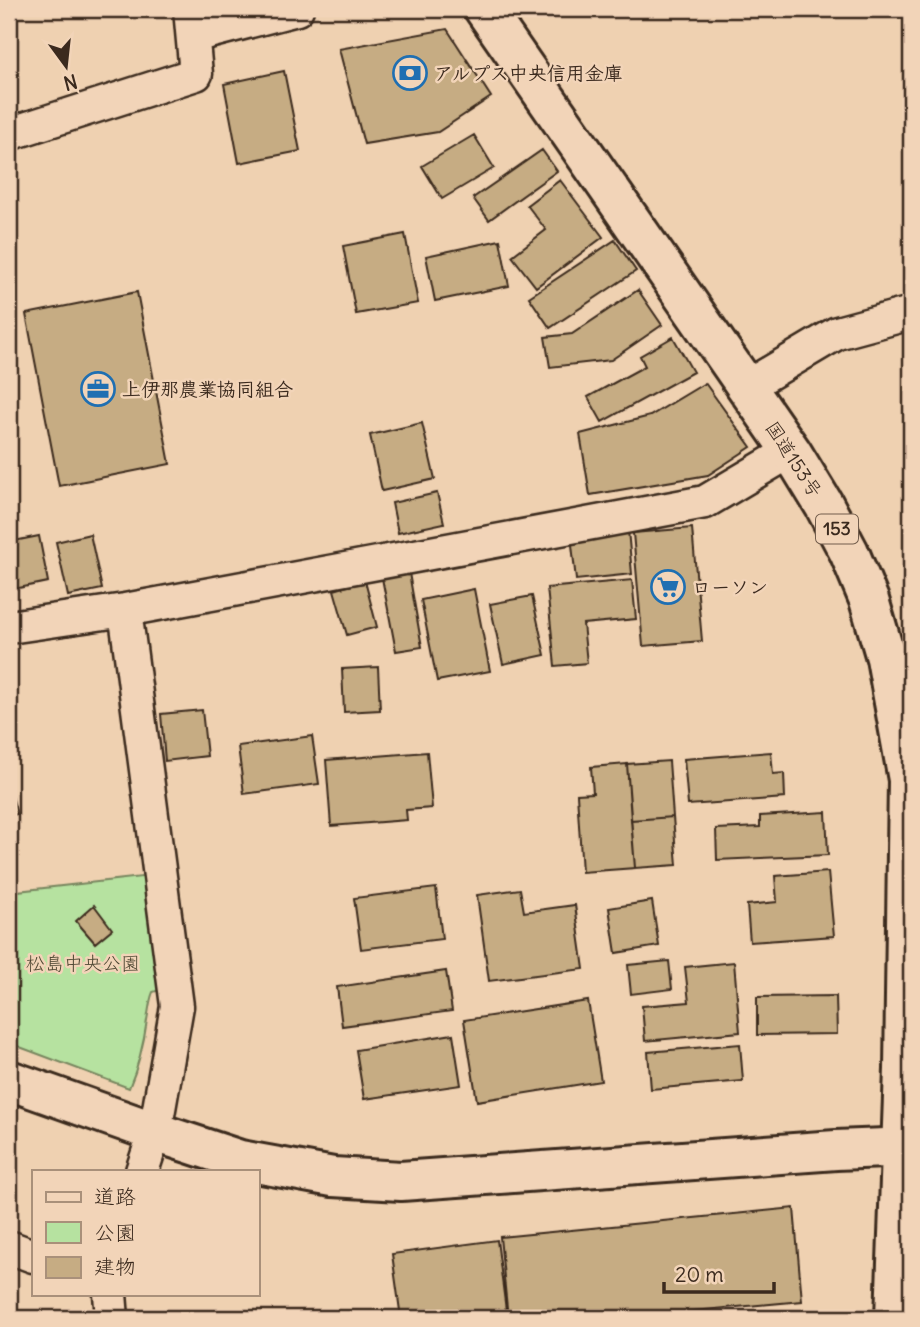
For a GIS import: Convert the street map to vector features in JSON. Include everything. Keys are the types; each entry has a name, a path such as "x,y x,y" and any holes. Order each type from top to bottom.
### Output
{"main road":[{"name":"国道153号","path":"484,9 791,451 843,541 869,600 886,658 908,780 906,1147 895,1318"},
{"path":"9,1080 240,1160 333,1177 401,1181 906,1147"}],"street":[{"path":"9,134 196,74 192,22 297,9"},
{"path":"746,387 837,332 911,313"},
{"path":"9,627 125,610 705,502 791,451"},
{"path":"125,610 177,1006 155,1132 142,1170"},
{"path":"9,1247 32,1256"},
{"path":"110,1296 112,1318"}],"green space":[{"name":"松島中央公園","path":"150,876 163,989 153,992 140,1054 129,1088 9,1043 9,892"}],"building":[{"name":"アルプス中央信用金庫","path":"447,29 491,97 438,132 364,144 339,49"},
{"path":"284,71 300,151 239,163 224,84"},
{"path":"474,135 494,168 442,199 422,166"},
{"path":"542,150 557,171 489,220 473,198"},
{"path":"560,180 603,237 536,287 512,256 546,230 527,205"},
{"path":"405,234 418,303 356,314 343,246"},
{"path":"500,240 509,286 435,301 426,256"},
{"path":"615,240 636,271 550,328 529,297"},
{"path":"638,290 662,325 611,360 550,367 545,337 572,334"},
{"name":"上伊那農業協同組合","path":"137,292 170,464 59,486 26,314"},
{"path":"673,337 693,372 602,422 588,397 645,366 640,356"},
{"path":"705,383 751,447 708,475 590,495 580,434 650,416"},
{"path":"422,423 435,479 382,491 370,435"},
{"path":"437,493 444,523 398,533 392,503"},
{"name":"ローソン","path":"692,528 702,641 643,646 633,533"},
{"path":"628,530 632,574 576,580 571,536"},
{"path":"90,534 102,589 68,596 56,542"},
{"path":"39,536 48,582 9,590 9,542"},
{"path":"409,573 422,647 396,651 382,578"},
{"path":"632,580 636,619 583,624 587,663 555,666 547,588"},
{"path":"365,581 377,627 347,635 334,590"},
{"path":"474,589 490,671 437,681 421,600"},
{"path":"532,596 545,655 503,664 490,604"},
{"path":"378,667 380,710 344,712 342,669"},
{"path":"202,710 207,756 165,761 161,714"},
{"path":"312,736 319,784 244,794 238,746"},
{"path":"427,752 432,808 406,810 407,820 331,826 326,760"},
{"path":"771,752 773,774 784,773 785,798 688,805 684,759"},
{"path":"669,761 673,817 631,820 627,764"},
{"path":"627,764 635,868 582,872 577,794 593,793 591,767"},
{"path":"9,785 17,814 9,816"},
{"path":"826,812 828,855 717,860 716,829 760,827 760,816"},
{"path":"673,817 677,865 635,868 631,820"},
{"path":"828,872 834,936 750,942 747,905 777,902 775,876"},
{"path":"436,888 442,939 361,949 354,898"},
{"path":"520,889 524,912 575,905 584,969 489,981 477,895"},
{"path":"652,901 659,946 616,953 609,908"},
{"path":"94,905 112,929 95,943 76,921"},
{"path":"669,961 672,989 631,994 628,965"},
{"path":"734,962 740,1032 645,1041 642,1006 689,1002 685,967"},
{"path":"446,971 452,1011 342,1026 337,987"},
{"path":"836,996 837,1034 757,1035 757,997"},
{"path":"588,1001 601,1081 477,1101 464,1020"},
{"path":"453,1034 461,1085 364,1099 356,1050"},
{"path":"740,1044 743,1081 651,1089 648,1052"},
{"path":"794,1208 802,1301 618,1318 508,1318 500,1237"},
{"path":"497,1240 507,1318 401,1318 392,1254"}],"place":[{"name":"アルプス中央信用金庫","path":"410,73"},
{"name":"上伊那農業協同組合","path":"98,389"},
{"name":"ローソン","path":"668,587"}]}
